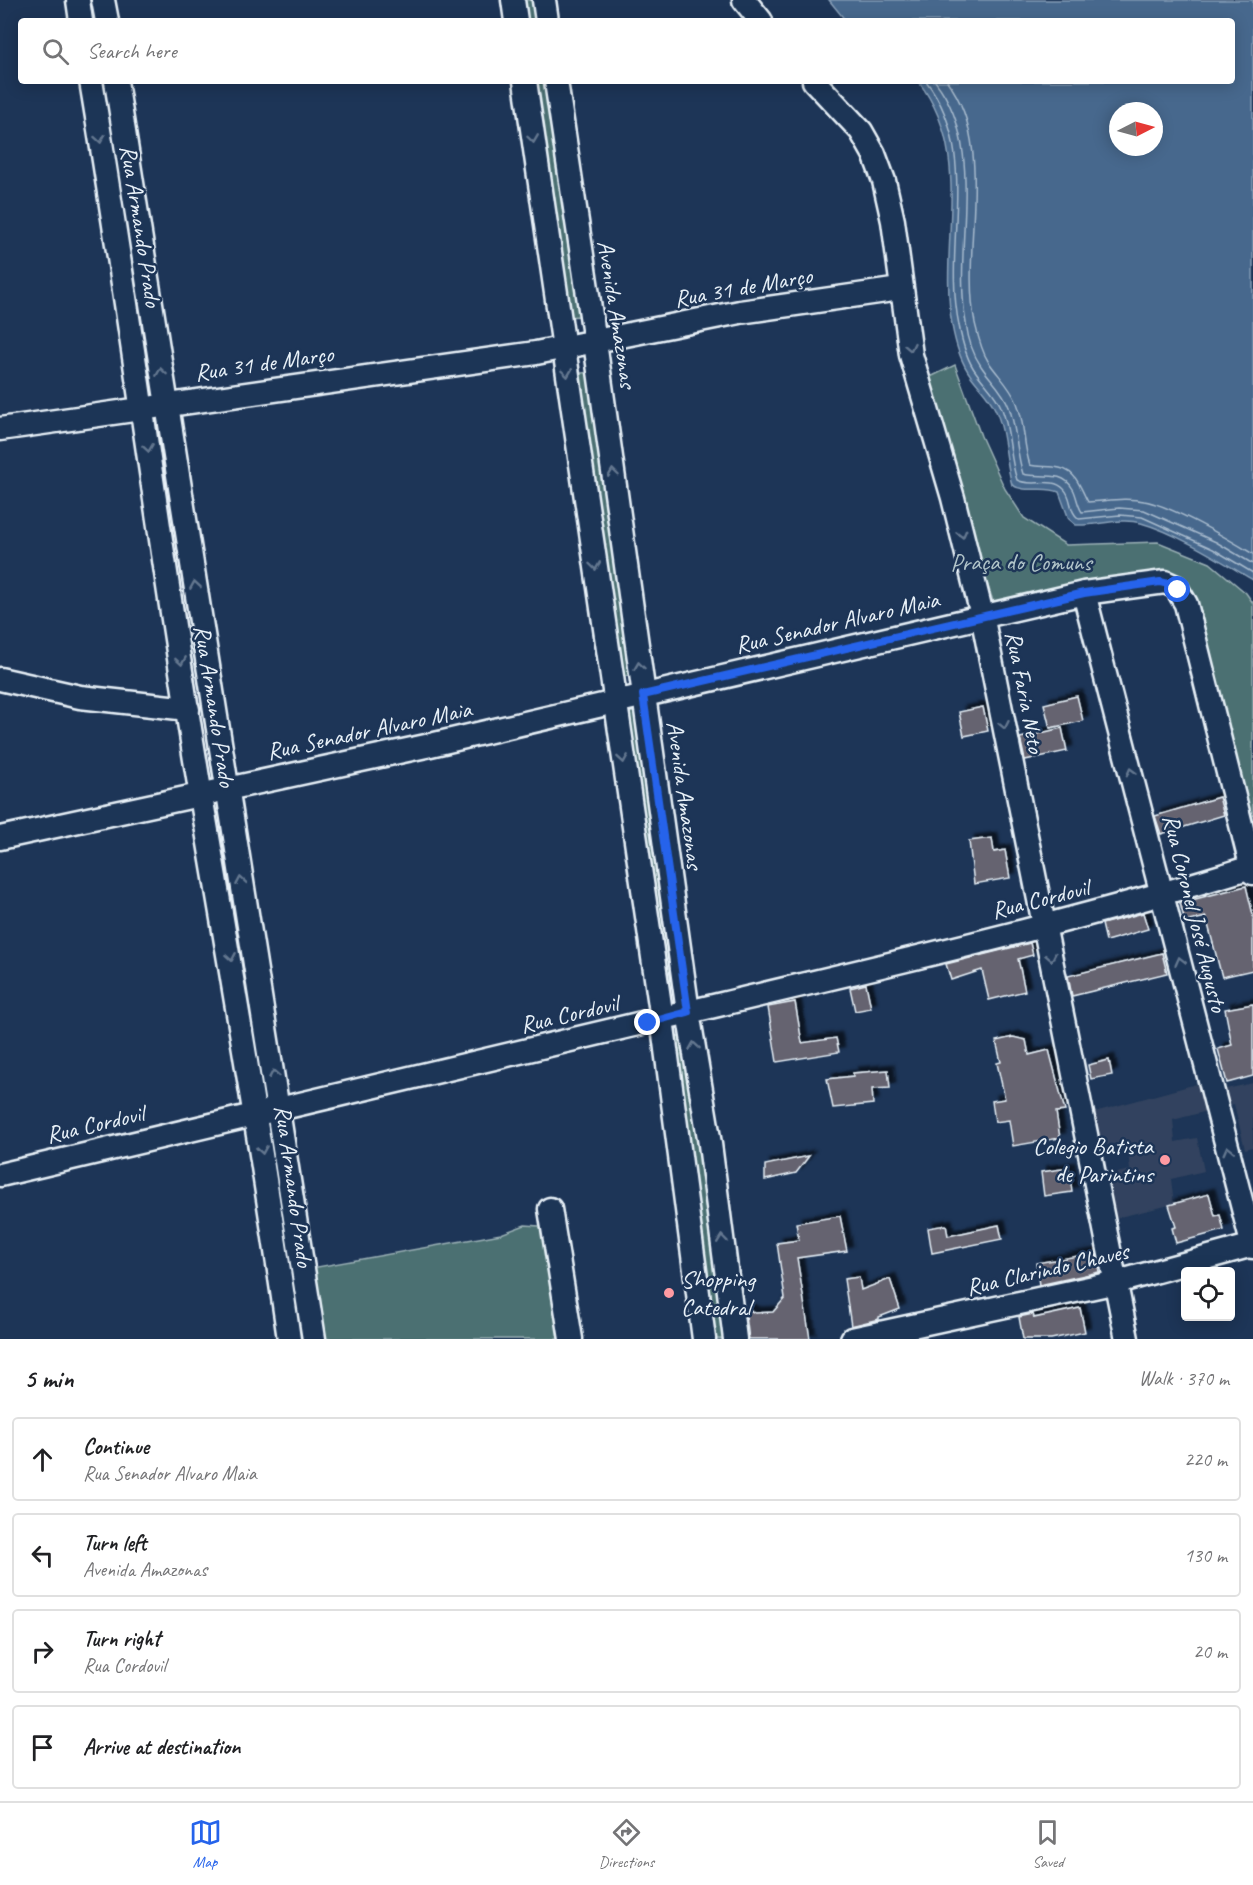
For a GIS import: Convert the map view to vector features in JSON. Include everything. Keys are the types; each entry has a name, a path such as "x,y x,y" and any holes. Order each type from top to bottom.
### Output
{"street":[{"path":"78,0 81,18"},
{"path":"103,0 106,18"},
{"path":"513,0 516,18"},
{"path":"544,0 547,18"},
{"path":"744,0 759,18"},
{"name":"Rua Armando Prado","path":"92,84 120,255 141,409 201,795 256,1114 289,1339"},
{"name":"Rua Armando Prado","path":"116,84 226,789 280,1109 314,1339"},
{"path":"525,84 662,1019 704,1339"},
{"name":"Avenida Amazonas","path":"556,84 595,342 688,1012 710,1144 735,1339"},
{"name":"Rua Faria Neto","path":"817,84 851,118 874,154 892,221 911,355 953,498 982,615 1127,1339"},
{"name":"Rua 31 de Março","path":"0,429 536,353 740,312 900,289"},
{"name":"Rua Senador Alvaro Maia","path":"0,838 573,712 982,615 1084,593 1163,582 1173,585 1187,608 1252,870"},
{"name":"Rua Coronel José Augusto","path":"1084,593 1253,1246"},
{"path":"0,679 80,697 188,709"},
{"name":"Rua Cordovil","path":"0,1174 662,1019 1045,926 1252,870"},
{"path":"550,1209 571,1339"},
{"name":"Rua Clarindo Chaves","path":"852,1339 1117,1282 1253,1246"}],"shaded area":[{"name":"Colegio Batista de Parintins","path":"1200,1083 1204,1094 1253,1083 1253,1147 1245,1149 1234,1104 1173,1120 1175,1142 1197,1138 1204,1171 1171,1179 1174,1204 1111,1219 1104,1176 1130,1170 1127,1142 1097,1147 1091,1113"}],"green space":[{"path":"520,0 535,0 538,18 523,18"},
{"path":"532,84 547,84 581,316 565,317"},
{"name":"Praça do Comuns","path":"955,365 981,436 1005,489 1024,518 1066,545 1158,542 1210,563 1246,593 1253,603 1253,852 1204,657 1164,584 995,607 920,382"},
{"path":"591,372 633,675 617,677 573,374"},
{"path":"639,711 678,985 663,987 623,714"},
{"path":"686,1035 729,1339 713,1339 672,1038"},
{"path":"525,1225 553,1227 571,1339 318,1339 306,1269 501,1234"}],"water":[{"path":"829,0 1253,0 1253,580 1184,540 1141,523 1117,521 1076,525 1069,519 1059,492 1047,489 1023,489 1012,485 999,418 990,400 967,370 961,358 952,325 949,294 950,168 945,138 935,109 920,84 1235,84 1235,18 844,18"}],"building":[{"path":"1077,696 1083,721 1050,728 1044,704"},
{"path":"983,707 988,731 964,736 959,712"},
{"path":"1062,728 1067,751 1025,760 1020,738"},
{"path":"1219,797 1224,815 1161,834 1155,816"},
{"path":"992,838 994,852 1005,850 1010,878 974,884 969,841"},
{"path":"1246,886 1253,915 1253,970 1222,977 1206,917 1185,922 1180,903"},
{"path":"1143,913 1148,929 1106,941 1102,924"},
{"path":"1030,943 1033,955 1018,959 1025,991 989,1000 982,970 951,980 946,964"},
{"path":"1162,953 1167,973 1072,996 1068,976"},
{"path":"866,984 871,1008 855,1011 850,988"},
{"path":"795,1002 802,1043 836,1038 839,1052 777,1062 768,1007"},
{"path":"1253,1004 1253,1076 1227,1083 1218,1049 1232,1045 1225,1009"},
{"path":"1013,1037 1026,1040 1029,1055 1049,1050 1065,1111 1056,1112 1060,1138 1013,1146 1009,1120 995,1122 992,1101 1005,1099 997,1063 1001,1062 996,1041"},
{"path":"1109,1060 1112,1075 1091,1079 1088,1065"},
{"path":"888,1070 890,1088 872,1089 873,1104 833,1108 827,1079 853,1076 853,1073"},
{"path":"809,1156 796,1173 765,1180 765,1165"},
{"path":"1069,1168 1072,1192 1044,1196 1041,1172"},
{"path":"1209,1194 1215,1216 1220,1215 1224,1230 1176,1243 1172,1228 1176,1227 1169,1205"},
{"path":"840,1216 847,1251 797,1258 810,1339 749,1339 745,1308 755,1313 773,1312 785,1298 777,1243 799,1240 796,1223"},
{"path":"946,1225 948,1236 999,1225 1002,1239 932,1253 928,1228"},
{"path":"1096,1253 1099,1272 1039,1285 1036,1263"},
{"path":"859,1277 861,1290 890,1279 900,1309 879,1317 879,1319 851,1326 844,1279"},
{"path":"1080,1308 1085,1332 1051,1339 1023,1339 1019,1317 1033,1314 1034,1318"}],"place":[{"name":"Colegio Batista de Parintins","path":"1165,1160"},
{"name":"Shopping Catedral","path":"669,1293"}],"route":[{"path":"648,1023 688,1012 643,695 1084,593 1160,582 1173,585 1178,590"}]}
